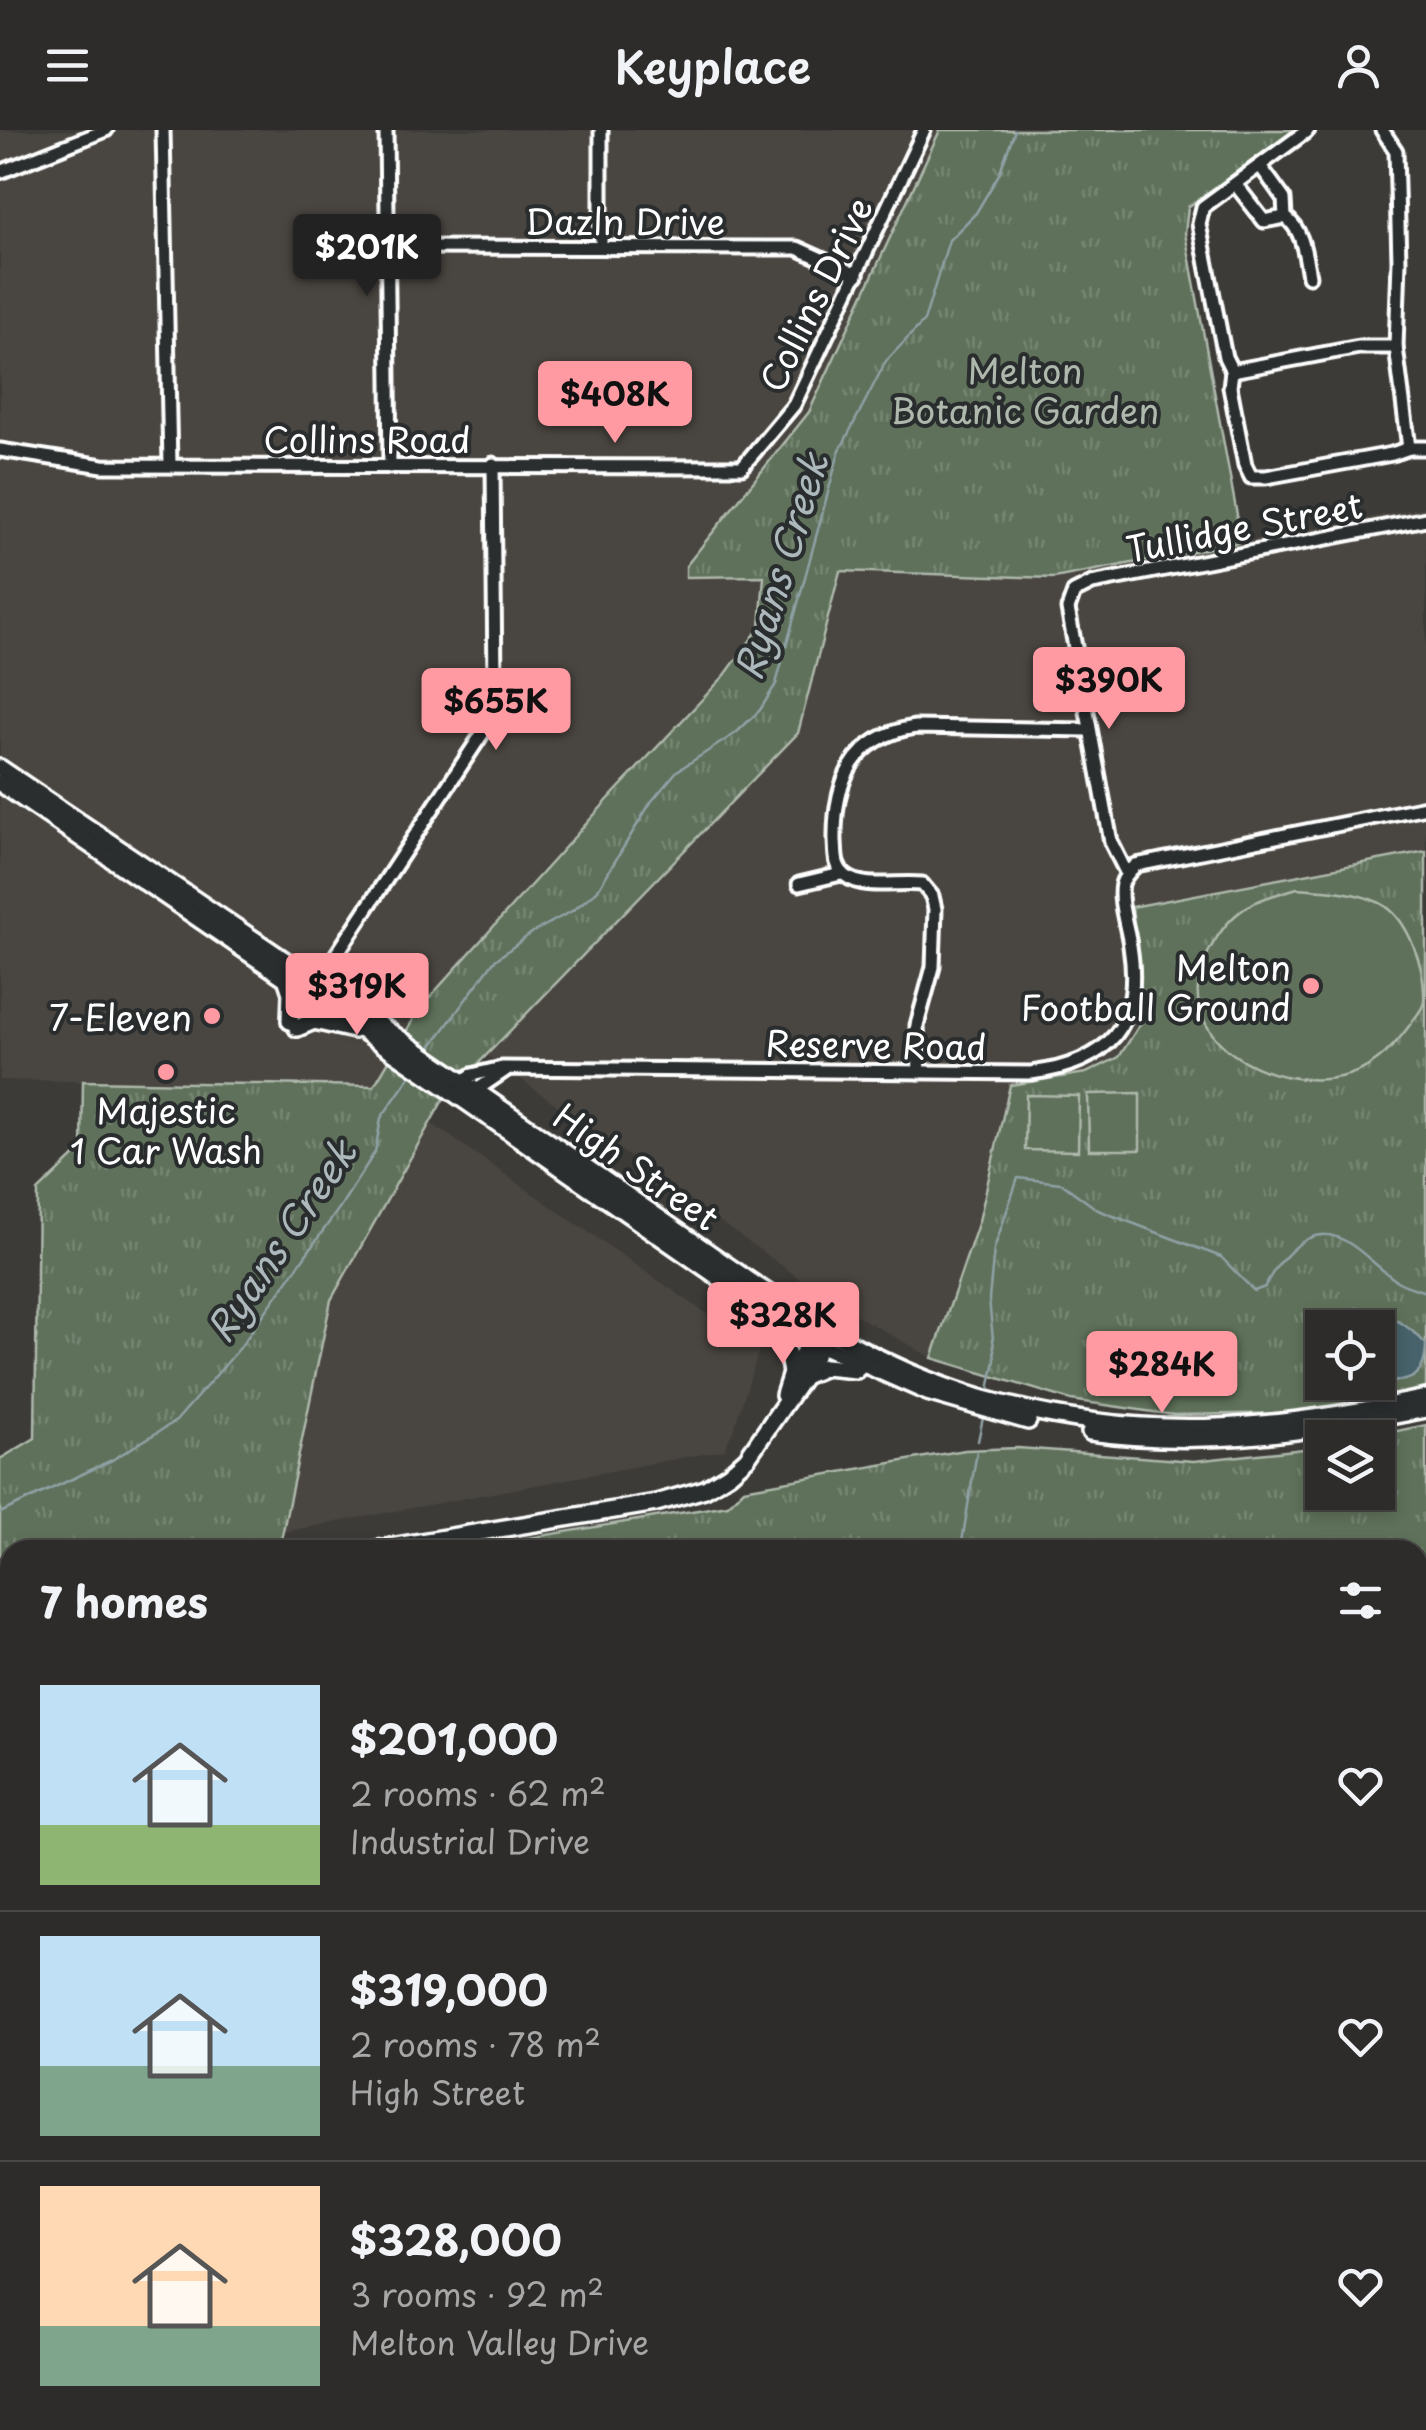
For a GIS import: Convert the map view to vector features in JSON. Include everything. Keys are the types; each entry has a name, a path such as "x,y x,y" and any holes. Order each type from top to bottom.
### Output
{"main road":[{"name":"High Street","path":"0,768 816,1338 876,1357 978,1403"},
{"name":"High Street","path":"0,783 286,978 314,989 368,1034 422,1063"},
{"path":"286,978 294,1024 318,1021 368,1034"},
{"name":"High Street","path":"463,1091 782,1323 913,1386 1114,1435 1200,1439 1323,1430 1426,1409"},
{"path":"782,1323 797,1375"},
{"path":"428,1540 694,1493 719,1482 746,1458 780,1408 816,1338"},
{"path":"797,1375 838,1366 913,1386"},
{"name":"High Street","path":"1002,1410 1173,1429 1300,1422 1426,1398"}],"street":[{"path":"0,172 106,130"},
{"path":"163,130 170,465"},
{"path":"386,130 390,467"},
{"path":"602,130 602,247"},
{"name":"Collins Drive","path":"736,468 746,463 794,405 924,130"},
{"path":"1308,130 1203,207 1199,224 1225,358 1232,371 1230,387 1245,466 1251,477 1266,477 1409,448 1426,448"},
{"path":"1382,130 1396,151 1396,347 1409,448"},
{"path":"1261,167 1284,199 1285,217"},
{"path":"1236,185 1264,221 1285,217 1292,221 1309,276"},
{"name":"Dazln Drive","path":"387,247 797,248 857,276"},
{"path":"1232,371 1359,347 1396,347"},
{"name":"Collins Road","path":"0,450 103,466 494,464 736,468"},
{"path":"314,989 486,728 495,687 494,464"},
{"name":"Tullidge Street","path":"1088,730 1068,609 1074,592 1092,582 1426,519"},
{"path":"918,1072 917,1026 933,967 932,896 922,884 856,882 842,874 836,861 835,809 840,786 853,762 868,746 892,731 1088,730 1110,842 1127,874 1136,865 1153,860 1426,807"},
{"path":"799,884 842,874"},
{"name":"Reserve Road","path":"463,1091 476,1073 510,1068 1031,1073 1076,1065 1109,1043 1130,1009 1135,986 1122,895 1127,874"}],"shaded area":[{"path":"0,130 940,130 809,412 686,566 687,577 764,576 760,627 725,675 420,1008 374,1086 0,1080"},
{"path":"1426,507 1426,851 1132,907 1144,1018 1119,1057 1086,1073 1010,1086 978,1221 932,1358 831,1301 487,1055 840,571 1054,578"},
{"path":"431,1123 759,1350 724,1450 283,1532 331,1300"}],"green space":[{"name":"Melton Botanic Garden","path":"940,130 1294,130 1188,207 1185,233 1242,542 1054,578 840,571 798,733 443,1100 331,1300 281,1540 0,1540 0,1459 35,1438 38,1191 82,1149 83,1081 374,1086 420,1008 725,675 760,627 764,576 686,577 686,566 809,412"},
{"path":"1426,851 1426,1389 1395,1395 1395,1310 1305,1310 1305,1400 1371,1400 1307,1413 1174,1415 1071,1400 932,1358 979,1221 1010,1085 1086,1073 1119,1057 1144,1018 1132,907"},
{"name":"Melton Football Ground","path":"1297,888 1329,890 1380,903 1399,920 1419,961 1424,989 1421,1010 1386,1053 1347,1075 1314,1079 1280,1075 1248,1063 1221,1044 1203,1018 1198,988 1208,953 1221,931 1246,907"},
{"path":"1140,1093 1140,1150 1089,1150 1088,1094"},
{"path":"1026,1095 1079,1096 1078,1151 1025,1150"},
{"path":"1426,1425 1426,1540 516,1540 728,1505 744,1489 965,1450 1018,1448 1194,1461 1305,1449 1305,1510 1395,1510 1395,1431"}],"water":[{"path":"1395,1319 1426,1344 1419,1372 1395,1381"}],"waterway":[{"name":"Ryans Creek","path":"428,1051 494,961 597,891 651,802 677,771 736,733 760,710 776,684 839,452 886,361 924,321 949,240 976,213 999,174 1015,130"},
{"name":"Ryans Creek","path":"0,1513 112,1460 176,1421 239,1349 340,1207 375,1152 381,1118 412,1074"},
{"path":"988,1395 995,1360 989,1299 994,1249 1018,1178 1061,1183 1098,1210 1221,1257 1254,1291 1265,1287 1292,1250 1321,1235 1348,1242 1397,1281 1426,1292"},
{"path":"978,1441 984,1413"},
{"path":"962,1540 977,1451"}],"place":[{"name":"Melton Football Ground","path":"1311,986"},
{"name":"7-Eleven","path":"212,1016"},
{"name":"Majestic 1 Car Wash","path":"166,1072"}]}
